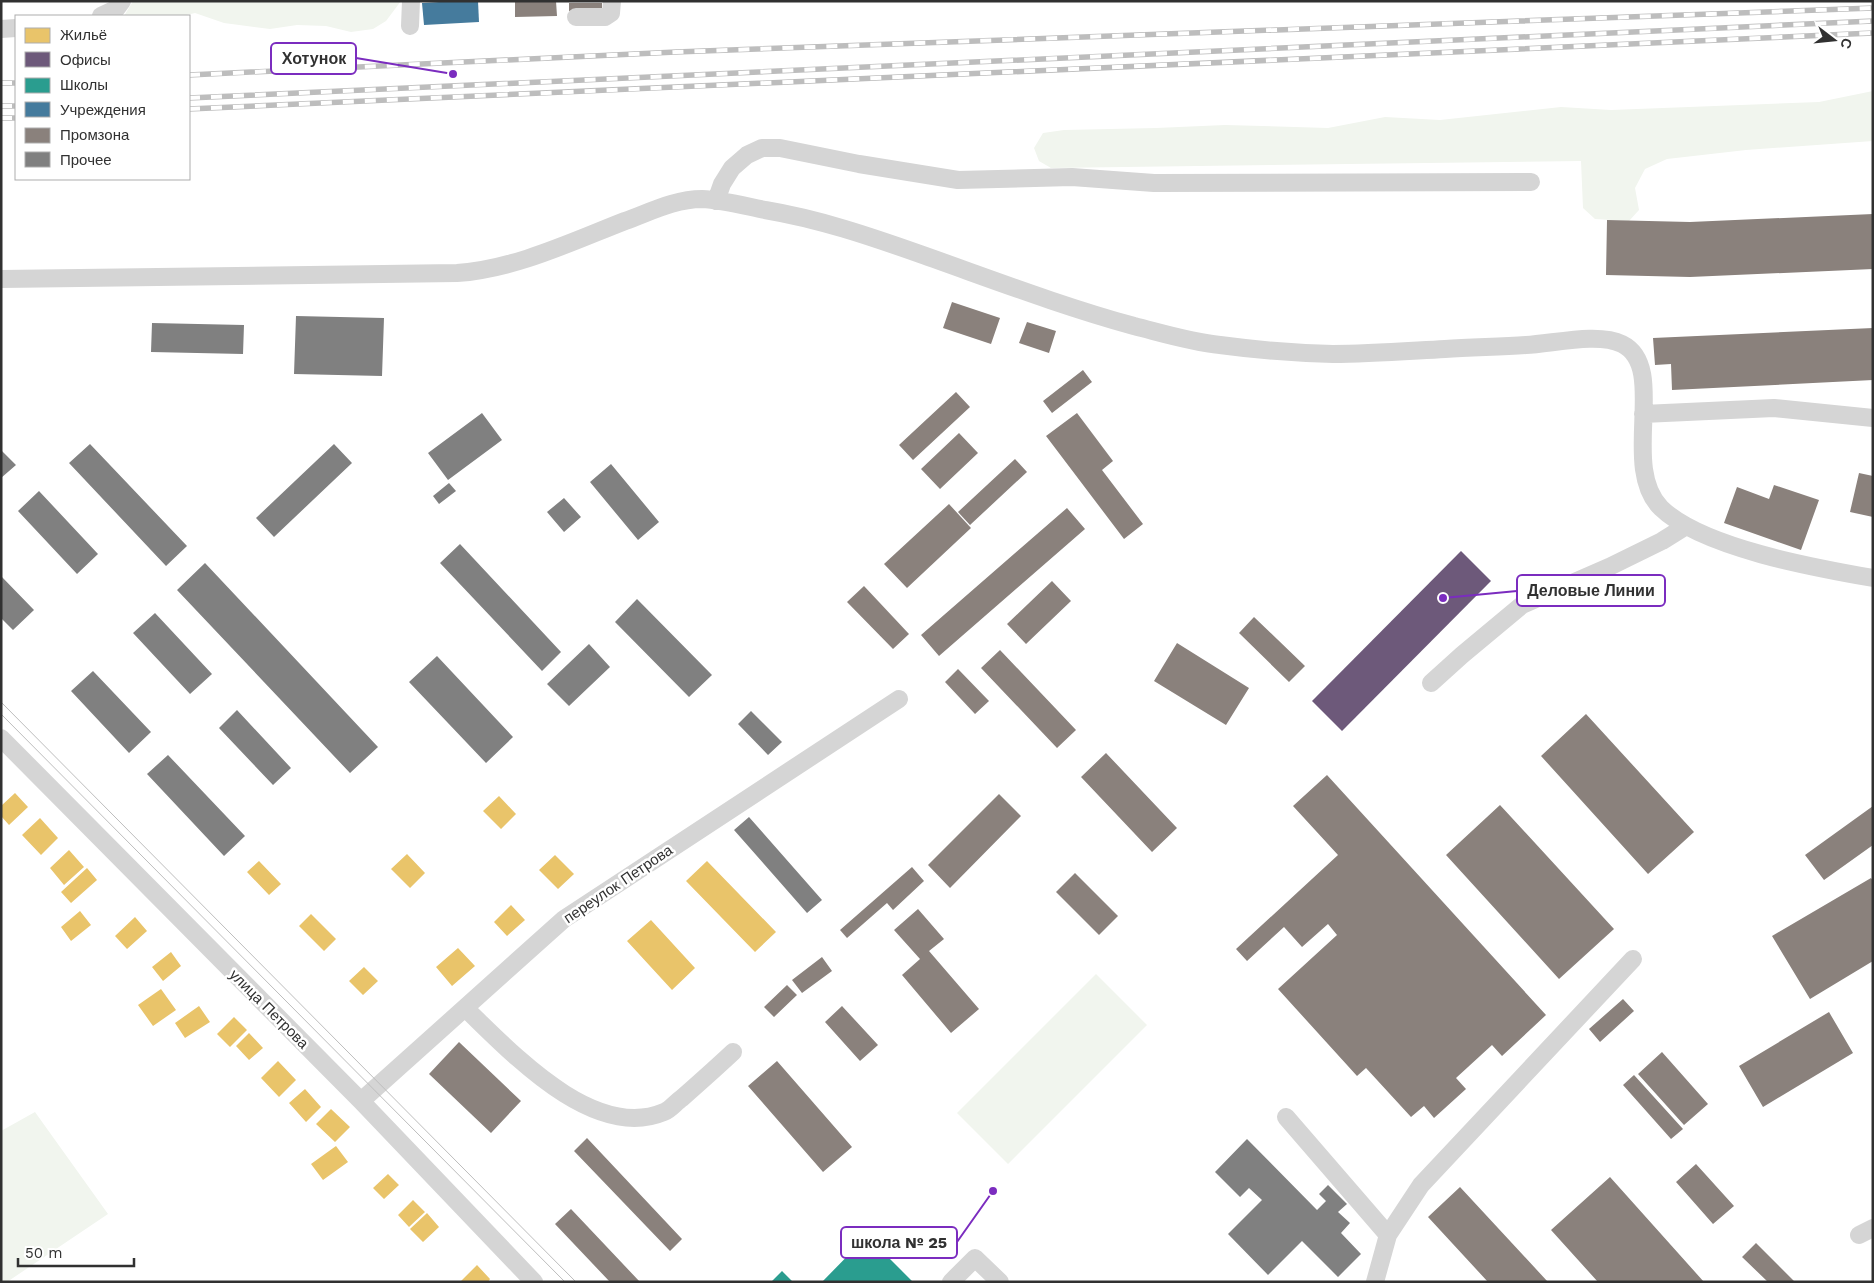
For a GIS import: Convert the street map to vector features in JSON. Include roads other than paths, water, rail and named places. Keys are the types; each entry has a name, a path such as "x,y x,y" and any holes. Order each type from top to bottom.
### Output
{"street":[{"path":"103,15 116,9 122,1"},
{"path":"410,26 411,1"},
{"path":"576,17 605,17 611,13 612,1"},
{"path":"1,29 15,28"},
{"path":"716,201 722,184 732,168 747,154 762,148 806,152 859,164 958,180 1072,177 1154,183 1531,182"},
{"path":"1,279 448,274 481,272 511,263 682,200 716,201 793,214 844,228 1082,311 1173,336 1217,345 1332,354 1608,339 1620,343 1631,350 1639,361 1645,394 1642,460 1644,476 1649,493 1662,509 1686,526 1752,552 1873,578"},
{"path":"1643,414 1774,408 1873,418"},
{"path":"1431,683 1522,605 1609,567 1662,541 1686,526"},
{"name":"переулок Петрова","path":"361,1101 564,919 899,699"},
{"name":"улица Петрова","path":"1,738 361,1101 534,1282"},
{"path":"1375,1282 1388,1235 1421,1185 1633,959"},
{"path":"465,1008 518,1059 548,1084 584,1104 615,1116 641,1118 665,1112 733,1052"},
{"path":"1286,1117 1388,1235"},
{"path":"952,1282 975,1258 1000,1282"}],"tram line":[{"path":"1,702 576,1282"},
{"path":"1,714 565,1282"}],"railway":[{"path":"190,75 676,52 1873,8"},
{"path":"190,98 1873,21"},
{"path":"190,109 1873,33"},
{"path":"1,83 15,83"},
{"path":"1,106 15,106"},
{"path":"1,118 15,118"}],"place":[{"name":"Хотунок","path":"453,74"},
{"name":"Деловые Линии","path":"1443,598"},
{"name":"школа № 25","path":"993,1191"}]}
